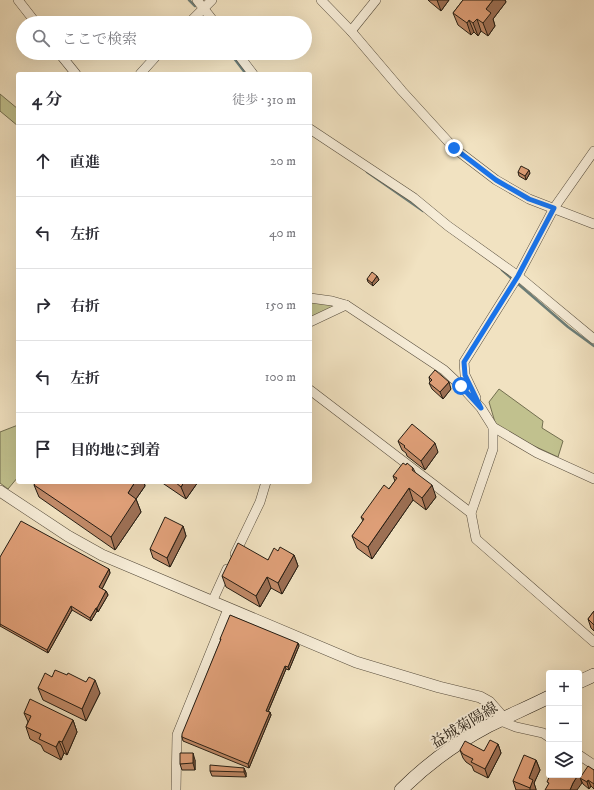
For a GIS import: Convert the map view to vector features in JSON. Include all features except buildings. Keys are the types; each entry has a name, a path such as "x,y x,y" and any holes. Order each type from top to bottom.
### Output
{"main road":[{"path":"582,681 594,675"},
{"name":"益城菊陽線","path":"401,790 418,773 455,746 488,726 546,698"}],"street":[{"path":"18,0 31,16"},
{"path":"197,0 210,16"},
{"path":"195,16 212,0"},
{"path":"321,0 351,31 402,91 454,148 496,180 529,199 594,224"},
{"path":"351,31 376,0"},
{"path":"65,60 74,72"},
{"path":"142,72 153,60"},
{"path":"242,60 251,72"},
{"path":"312,130 414,198 448,226 518,276 594,339"},
{"path":"594,151 554,208 518,276 464,362 465,375 481,408 493,427 537,453 594,479"},
{"path":"312,298 332,301 346,305 444,370 481,408"},
{"path":"312,321 346,305"},
{"path":"312,392 471,513"},
{"path":"493,427 493,449 471,513 476,539 594,642"},
{"path":"212,602 260,502 265,484"},
{"path":"0,491 68,536 102,555 356,662 439,687 480,697 489,702 502,720 516,727 546,735"},
{"path":"176,790 177,735 228,609"},
{"path":"582,757 594,765"}],"green space":[{"path":"0,94 16,107 16,124 0,111"},
{"path":"312,302 338,306 312,318"},
{"path":"499,389 543,421 542,428 563,441 558,457 497,429 489,402"},
{"path":"16,426 16,479 8,489 0,483 0,432"}],"waterway":[{"path":"189,0 195,6"},
{"path":"235,60 244,72"},
{"path":"367,172 423,211"},
{"path":"502,270 511,278"},
{"path":"517,283 568,327 594,346"}],"route":[{"path":"454,148 496,180 529,199 554,208 518,276 464,362 465,375 481,408 461,386"}]}
